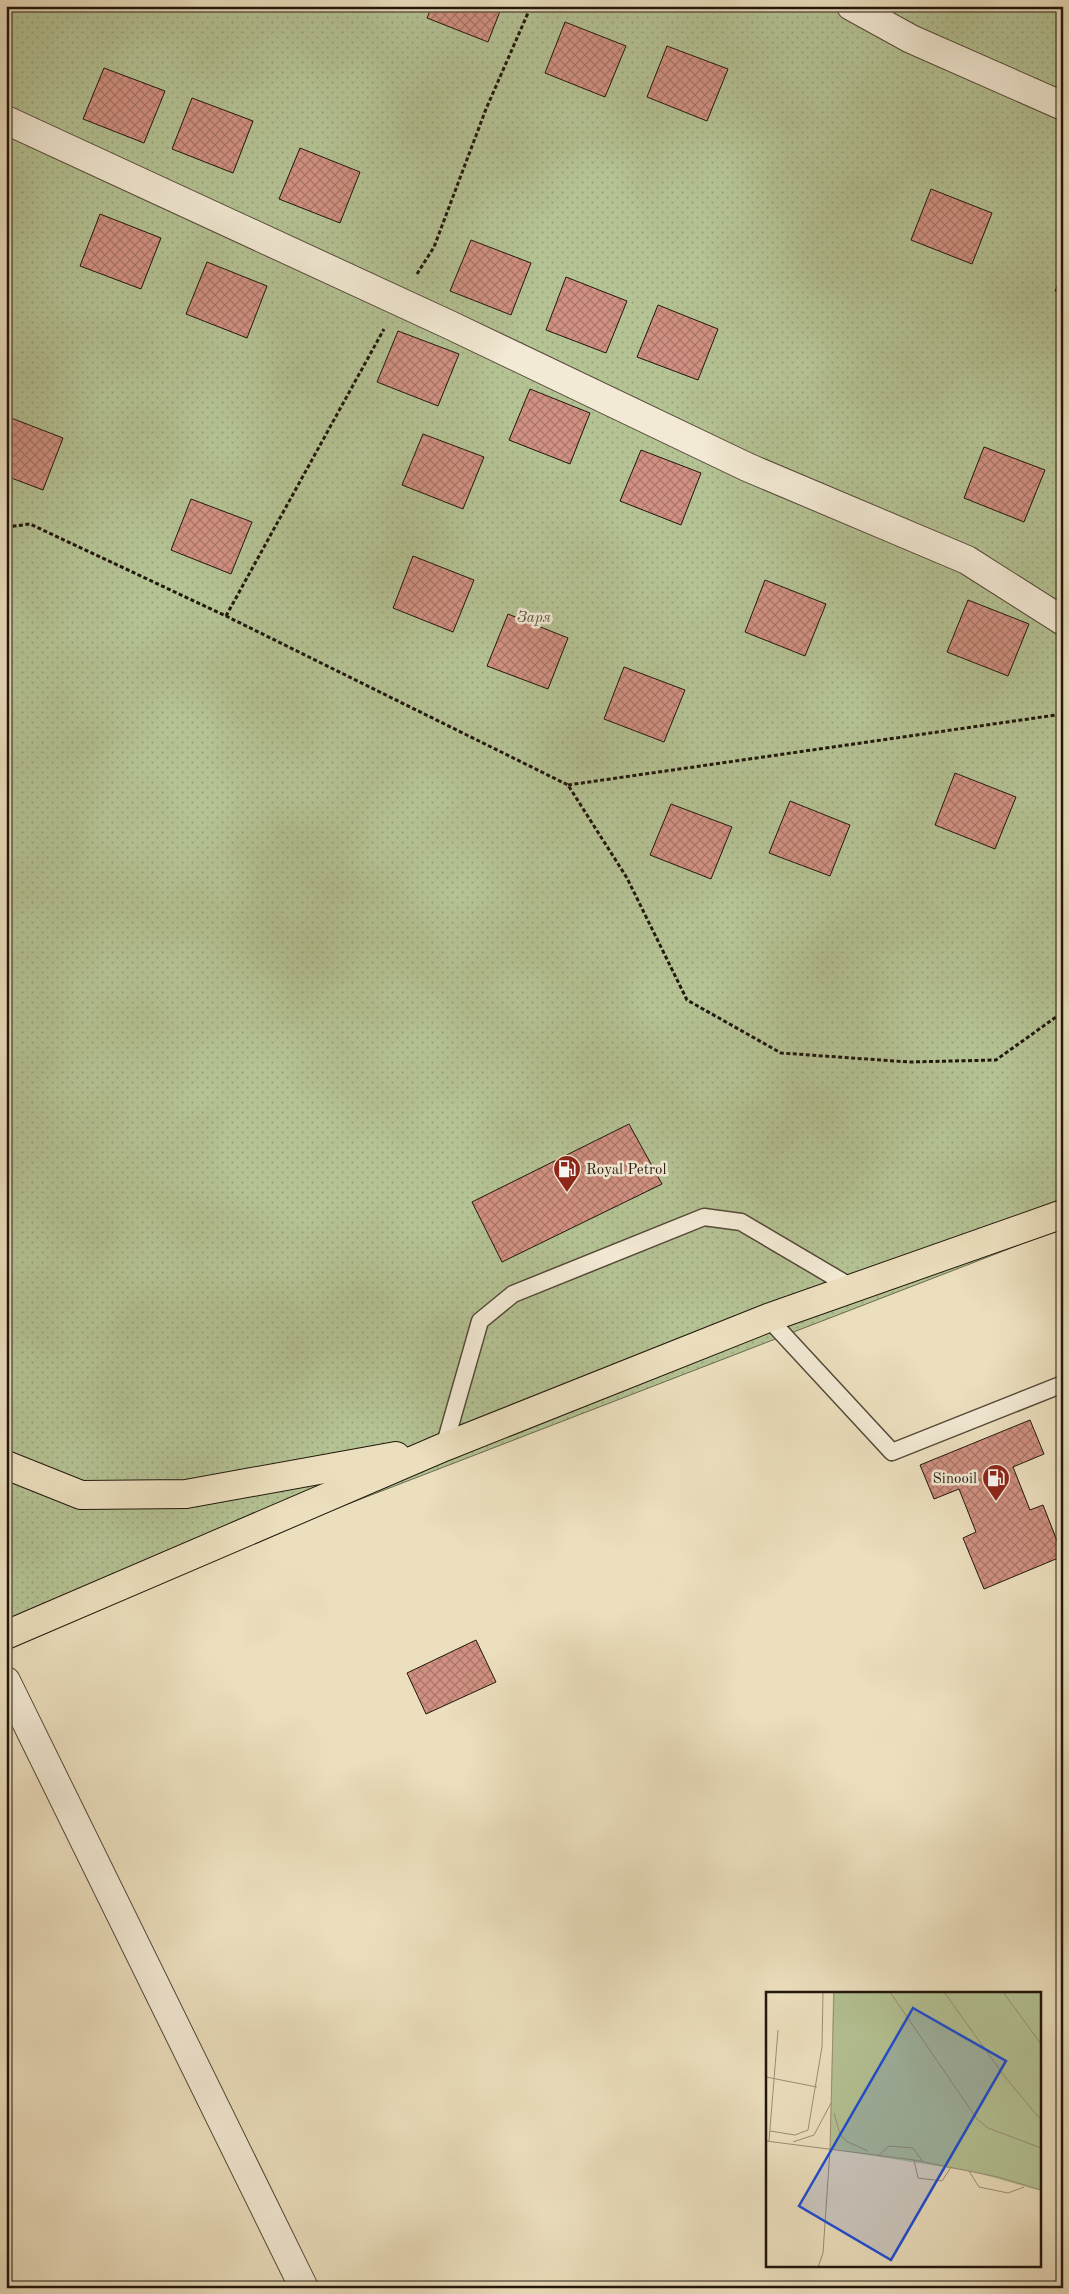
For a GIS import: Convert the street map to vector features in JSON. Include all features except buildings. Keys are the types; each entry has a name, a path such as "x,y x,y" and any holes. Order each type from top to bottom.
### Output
{"highway":[{"path":"6,1635 444,1447 768,1318 1063,1214"},
{"path":"6,1465 81,1495 186,1494 444,1447"}],"street":[{"path":"851,6 912,39 1063,106"},
{"path":"6,120 433,318 747,467 967,560 1063,621"},
{"path":"6,1681 304,2288"}],"lane":[{"path":"444,1447 480,1321 513,1294 704,1217 741,1222 853,1288"},
{"path":"768,1318 892,1452 1063,1384"}],"path":[{"path":"6,527 30,524 226,616 568,785 627,878 687,1000 781,1053 909,1062 996,1060 1063,1012"},
{"path":"568,785 1063,714"}],"green space":[{"name":"Заря","path":"6,6 1063,6 1063,1228 6,1636"}],"place":[{"name":"Royal Petrol","path":"567,1193"},
{"name":"Sinooil","path":"996,1502"}]}
